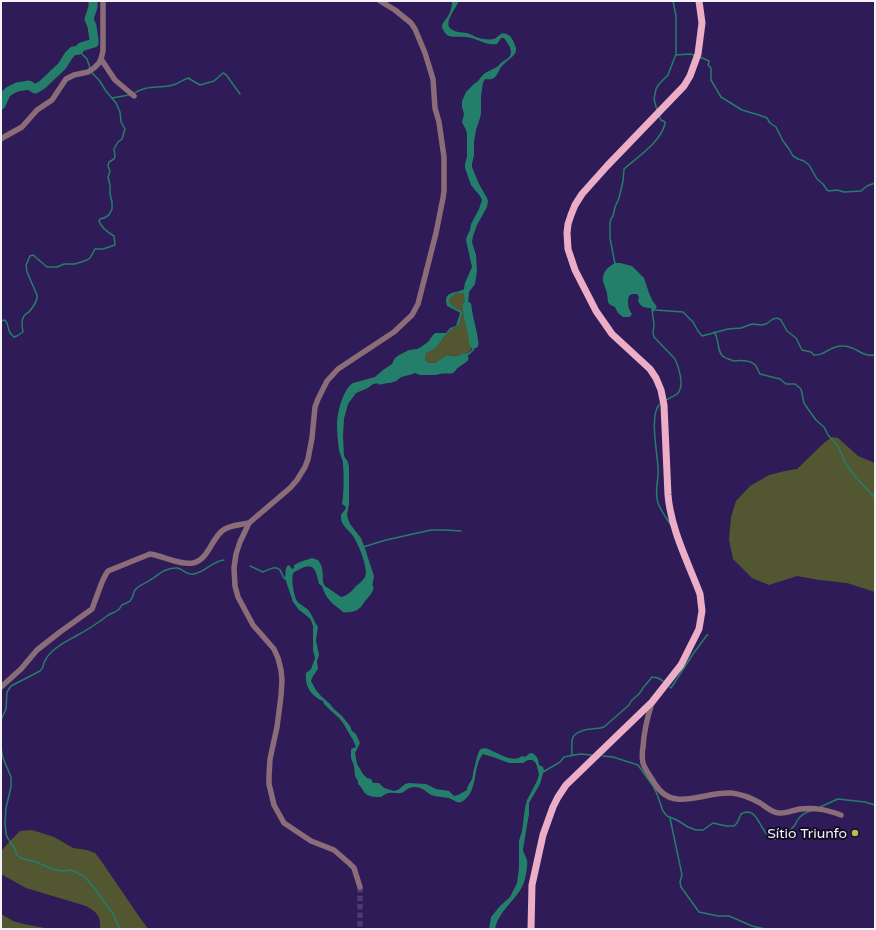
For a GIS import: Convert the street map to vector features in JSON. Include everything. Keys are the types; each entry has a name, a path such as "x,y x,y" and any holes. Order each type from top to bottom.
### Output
{"main road":[{"path":"531,929 532,885 534,874 543,835 558,797 566,785 652,702 681,665 699,630 701,620 702,602 700,594 675,530 669,508 662,390 650,369 612,334 596,311 575,270 568,249 567,233 568,224 575,205 582,194 684,86 690,76 698,54 702,23 699,1"}],"street":[{"path":"1,140 24,125 38,110 52,100 66,79 74,75 88,72 94,68 101,59 103,51 103,1"},
{"path":"360,887 354,868 350,863 334,850 311,840 284,823 274,805 269,784 269,776 270,759 277,727 280,703 282,680 281,670 274,649 253,625 238,597 235,586 235,558 240,542 249,523 290,488 305,467 312,438 315,407 327,381 338,369 394,332 412,315 418,304 436,233 444,191 444,157 439,122 435,108 433,79 425,53 411,23 395,10 380,1"},
{"path":"101,59 115,80 134,96"},
{"path":"1,687 21,669 37,650 92,609 102,582 108,571 150,554 182,562 195,562 204,556 222,531 235,525 249,523"},
{"path":"652,702 644,730 643,763 657,787 669,798 685,799 714,793 730,793 739,794 777,813 798,809 819,808 841,815"}],"shaded area":[{"path":"452,1 459,1 448,22 452,30 456,32 468,33 478,38 487,39 494,39 500,34 504,33 511,37 516,49 516,52 502,66 495,77 492,79 485,79 483,83 481,113 474,142 472,167 488,201 487,207 477,225 472,242 476,255 477,271 475,284 469,292 468,305 469,315 476,333 474,350 449,370 436,375 420,375 412,372 394,372 391,375 393,382 373,384 356,393 348,404 344,419 343,436 344,456 349,467 349,504 347,515 350,524 361,538 374,576 372,587 368,593 357,602 346,608 346,611 334,605 328,598 322,586 319,584 316,572 312,567 305,567 295,572 292,580 297,601 309,611 318,627 316,640 319,655 317,661 318,669 311,681 321,696 342,716 352,731 356,734 360,743 355,753 357,764 363,774 367,778 371,779 373,783 379,783 384,788 394,791 409,783 426,784 436,789 449,791 454,796 458,795 467,790 472,779 479,752 481,749 485,748 505,757 511,758 522,756 525,757 532,753 537,757 539,765 543,767 544,770 540,784 529,803 529,814 523,849 527,859 525,879 519,892 501,915 495,929 489,929 491,917 510,897 517,883 519,868 519,841 525,808 527,800 539,775 535,762 528,760 523,763 509,763 483,754 477,765 471,791 463,801 460,802 456,802 449,798 434,796 421,788 415,787 409,788 401,793 388,793 381,797 366,794 358,784 355,776 351,758 351,749 356,747 353,740 340,719 324,704 323,701 312,694 306,682 306,673 311,669 315,658 313,650 313,626 311,620 299,610 293,602 285,578 286,568 288,565 292,569 294,568 294,565 300,562 312,558 318,560 322,567 325,586 341,597 349,593 365,577 366,568 358,544 341,521 341,515 346,507 342,504 343,460 339,450 337,431 337,420 341,402 346,390 353,383 375,377 392,364 395,358 399,355 409,350 421,347 428,342 435,333 446,333 450,328 456,326 460,313 447,306 446,301 448,295 451,293 464,289 472,267 466,240 471,224 482,200 471,185 465,168 467,157 467,134 462,122 464,114 462,101 466,92 485,73 497,67 507,59 511,52 510,47 504,38 501,38 497,44 493,44 470,38 447,35 442,26 450,13","holes":["456,293 463,293 465,313 470,321 472,331 473,347 471,351 464,356 446,356 435,363 427,362 425,359 425,354 436,348 443,338 459,325 462,314 461,311 449,302 450,298"]},
{"path":"615,263 632,266 644,278 652,300 657,307 653,312 651,308 640,305 637,294 632,294 629,296 628,305 632,314 630,317 623,317 618,313 615,307 609,304 607,291 603,281 603,275 610,266"},
{"path":"456,293 463,293 464,295 465,311 470,320 474,340 473,345 469,353 463,356 450,356 434,363 427,362 425,359 425,354 436,348 451,330 459,325 462,314 449,304 450,298"},
{"path":"832,437 838,438 858,456 875,463 875,592 847,583 797,576 769,585 752,578 733,559 729,540 731,517 736,501 750,486 769,475 797,469"},
{"path":"32,830 54,837 73,848 95,853 148,929 100,929 98,915 86,906 26,888 1,874 1,851 20,831"},
{"path":"1,914 13,921 50,929 1,929"}],"waterway":[{"path":"1,105 9,91 17,87 29,85 35,89 42,85 62,66 73,51 79,50 81,47 94,43 92,26 89,19 93,7 93,1"},
{"path":"657,110 654,99 656,89 668,75 676,54 676,16 673,1"},
{"path":"79,50 87,59 90,68"},
{"path":"676,55 694,55"},
{"path":"700,57 709,61 708,65 711,68 711,80 721,97 742,110 767,118 770,123 776,127 793,156 809,165 817,179 827,190 844,192 861,191 867,186 875,183"},
{"path":"1,321 5,320 11,335 14,337 23,332 23,318 34,306 37,297 27,272 26,265 30,256 33,255 47,267 57,267 64,264 75,264 87,260 90,258 95,249 103,249 115,245 114,236 103,228 99,221 100,219 109,215 112,209 108,177 110,171 108,166 109,162 114,159 114,149 118,142 122,139 125,129 121,122 120,112 116,103 91,71"},
{"path":"133,94 143,89 175,84 188,78 200,85 214,81 223,73 227,76 240,94"},
{"path":"112,98 129,95"},
{"path":"615,264 610,238 610,223 619,198 624,169 648,149 662,131 665,122 661,120 659,116"},
{"path":"467,306 474,344"},
{"path":"652,309 654,337 675,359 681,382 681,387 677,394 666,400"},
{"path":"655,310 683,312 693,322 702,336 728,329 741,328 752,324 762,325 777,318 781,320 787,331 796,338 802,350 811,352 814,355 821,354 838,346 848,346 862,353 875,355"},
{"path":"714,332 720,352 724,357 733,361 751,362 756,366 760,374 780,379 786,384 795,384 801,389 804,403 808,409 838,446 846,464 854,475 875,498"},
{"path":"439,369 451,369 464,358"},
{"path":"380,380 394,377 399,373 411,370"},
{"path":"661,403 657,408 654,424 658,469 656,494 659,506 671,525"},
{"path":"363,547 386,540 431,530 461,531"},
{"path":"1,720 6,709 7,692 11,686 41,670 49,655 60,645 117,611 122,605 129,602 138,587 162,572 172,568 194,574 216,562 224,560"},
{"path":"250,566 263,572 276,568 280,570 285,579"},
{"path":"338,601 345,608 353,607 358,603 369,588"},
{"path":"670,687 671,688 693,654 708,635"},
{"path":"571,755 572,739 576,734 581,731 604,727 629,705 652,677 663,681"},
{"path":"1,748 3,758 11,777 11,787 6,808 6,834 17,855 21,858 36,862 52,869 62,871 71,870 84,876 113,914 120,929"},
{"path":"543,772 560,762 564,757 580,754 592,755"},
{"path":"603,756 613,757 638,765 653,786 663,811 667,816 696,830 703,830 713,823 734,826 741,814 747,812 752,813 756,817 770,837 777,839 791,829 802,815 811,811"},
{"path":"820,807 838,799 865,802 875,805"},
{"path":"670,818 682,875 680,882 681,887 699,912 718,916 729,916 752,926 765,929"}],"tunnel":[{"path":"360,887 360,929"}],"place":[{"name":"Sítio Triunfo","path":"855,833"}]}
